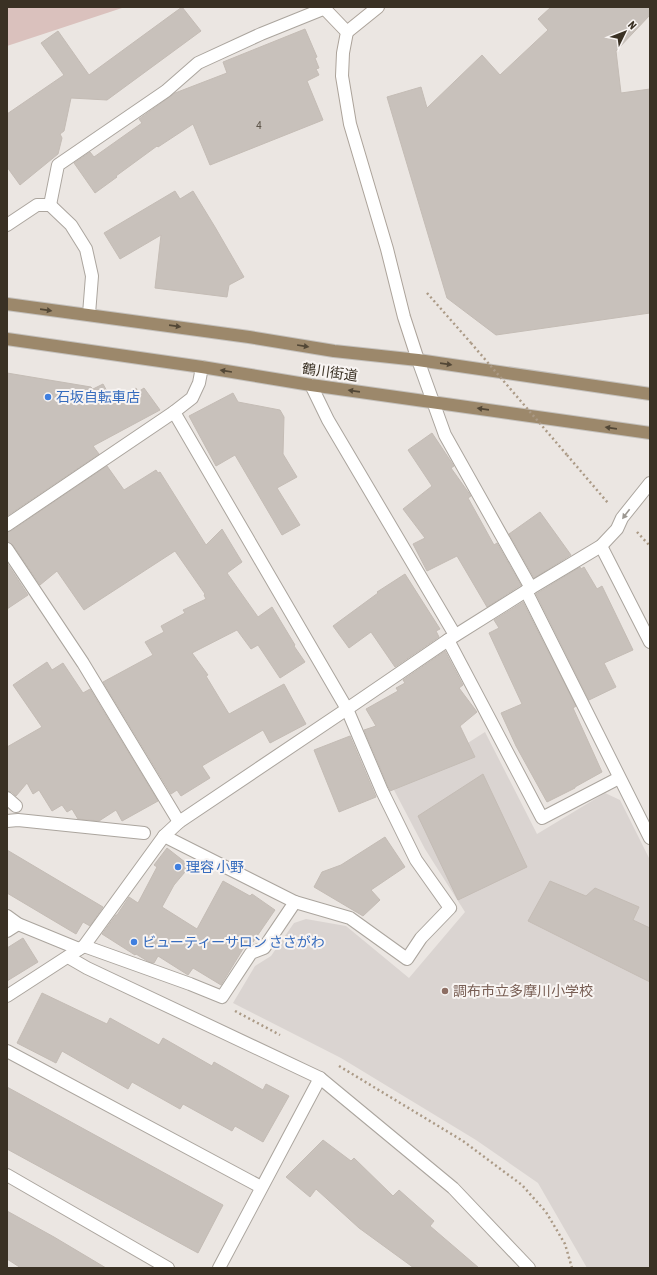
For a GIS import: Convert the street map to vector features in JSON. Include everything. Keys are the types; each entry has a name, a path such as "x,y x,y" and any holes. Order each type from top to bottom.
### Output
{"main road":[{"name":"鶴川街道","path":"7,304 249,336 334,351 418,360 650,394"},
{"name":"鶴川街道","path":"7,339 202,367 311,385 650,433"}],"street":[{"path":"378,7 347,32 343,53 342,76 350,124 404,317 418,360 444,435 528,590 619,778 650,838"},
{"path":"50,206 58,165 166,91 198,63 323,8 347,32"},
{"path":"7,226 37,205 50,206 71,225 86,248 92,276 89,314"},
{"path":"7,525 174,412 192,398 199,383 202,367"},
{"path":"311,385 328,420 452,637 542,818 619,778"},
{"path":"164,836 294,902 350,918 407,959 421,938 450,908 416,860 382,791 348,710 174,412"},
{"path":"7,996 81,948 164,836 179,822 348,710 452,637 601,546 618,529 622,518 650,483"},
{"path":"601,546 650,642"},
{"path":"7,549 83,663 179,822"},
{"path":"7,798 16,806"},
{"path":"7,821 18,820 144,833"},
{"path":"7,916 18,924 81,948 222,996 251,953 264,948 294,902"},
{"path":"7,931 18,924"},
{"path":"68,957 87,968 320,1078 453,1188 529,1268"},
{"path":"7,1051 261,1187"},
{"path":"219,1268 320,1078"},
{"path":"7,1175 168,1268"}],"path":[{"path":"427,293 599,494"},
{"path":"222,996 226,1007 281,1036"},
{"path":"336,1064 464,1141 522,1185 546,1212 565,1244 572,1268"}],"shaded area":[{"path":"7,7 125,7 7,46"},
{"name":"調布市立多摩川小学校","path":"485,732 537,834 605,793 620,800 650,860 650,1267 648,1268 587,1268 538,1183 476,1140 341,1058 233,1003 255,966 271,956 294,923 306,919 346,926 409,978 465,912 425,849 394,790"}],"building":[{"path":"182,7 201,31 107,100 71,98 64,131 60,134 62,138 58,154 20,185 7,167 7,114 64,75 41,43 58,31 89,75"},
{"path":"551,7 650,7 650,15 616,51 621,93 650,89 650,313 496,335 447,298 387,97 421,87 427,108 482,55 500,75 548,30 538,19"},
{"path":"305,29 317,57 315,58 319,68 316,69 319,75 307,81 323,120 210,165 193,124 158,147 157,146 95,193 74,163 90,152 94,157 142,123 139,119 175,93 227,73 223,62"},
{"path":"175,191 180,199 193,191 244,277 229,285 227,297 155,288 161,235 120,259 104,233"},
{"path":"7,373 91,387 93,389 103,384 114,404 136,388 138,392 144,388 160,410 93,446 99,454 7,516"},
{"path":"233,393 238,402 280,410 284,417 283,454 297,477 277,488 300,525 282,535 235,455 216,466 189,416"},
{"path":"432,433 454,466 451,468 471,496 468,498 494,545 497,543 521,585 487,607 457,556 427,571 413,544 425,538 403,509 432,486 408,450"},
{"path":"107,466 124,490 156,470 158,473 160,472 206,545 222,529 242,562 227,573 258,617 272,607 295,645 294,646 305,662 280,678 258,645 251,649 237,630 192,653 208,675 206,676 229,714 284,684 306,724 270,743 263,730 202,766 210,778 181,796 177,790 171,794 103,682 153,655 145,642 164,632 161,626 185,613 183,610 206,599 205,594 175,551 84,610 57,571 40,585 13,545 7,542 7,532 11,531"},
{"path":"540,512 571,555 534,578 509,534"},
{"path":"7,563 28,595 7,609"},
{"path":"580,567 581,569 584,567 597,589 602,586 633,650 604,663 616,687 589,700 536,594"},
{"path":"405,574 440,629 436,631 439,637 395,667 371,632 349,648 333,626 378,593 377,592"},
{"path":"523,602 576,706 573,708 602,772 547,802 516,746 501,713 522,704 489,633 499,628 494,620"},
{"path":"445,651 463,685 459,688 477,712 460,726 475,757 390,791 364,730 376,726 366,709 398,691 396,688 405,683 403,680"},
{"path":"47,662 52,670 63,663 83,693 90,689 158,801 122,821 116,810 99,821 78,819 72,809 67,812 62,805 52,811 39,790 33,794 27,783 16,796 12,792 7,791 7,747 42,727 13,685"},
{"path":"350,736 376,797 339,812 314,750"},
{"path":"483,774 527,867 458,900 418,816"},
{"path":"385,837 405,867 371,890 380,900 363,916 314,887 322,872 341,865"},
{"path":"167,848 190,866 174,885 162,907 197,929 223,881 250,896 252,894 275,910 253,942 249,939 221,985 193,968 188,975 158,956 154,963 149,962 102,934 129,897 138,903 157,867 154,865"},
{"path":"7,850 103,907 90,926 83,922 76,934 7,893"},
{"path":"550,881 586,896 595,888 639,907 633,920 650,928 650,982 528,921"},
{"path":"23,938 38,962 7,981 7,948"},
{"path":"42,993 107,1024 110,1018 159,1045 163,1038 212,1066 214,1062 263,1090 266,1084 289,1096 263,1142 235,1126 232,1131 183,1104 180,1109 132,1082 128,1089 62,1051 56,1063 17,1043"},
{"path":"7,1087 223,1205 198,1253 7,1149"},
{"path":"323,1140 351,1161 354,1158 393,1196 399,1190 434,1221 430,1226 479,1268 414,1268 359,1228 316,1189 310,1197 286,1177"},
{"path":"7,1211 106,1268 21,1268 7,1259"}],"place":[{"name":"石坂自転車店","path":"48,397"},
{"name":"理容 小野","path":"178,867"},
{"name":"ビューティーサロン ささがわ","path":"134,942"},
{"name":"調布市立多摩川小学校","path":"445,991"}]}
